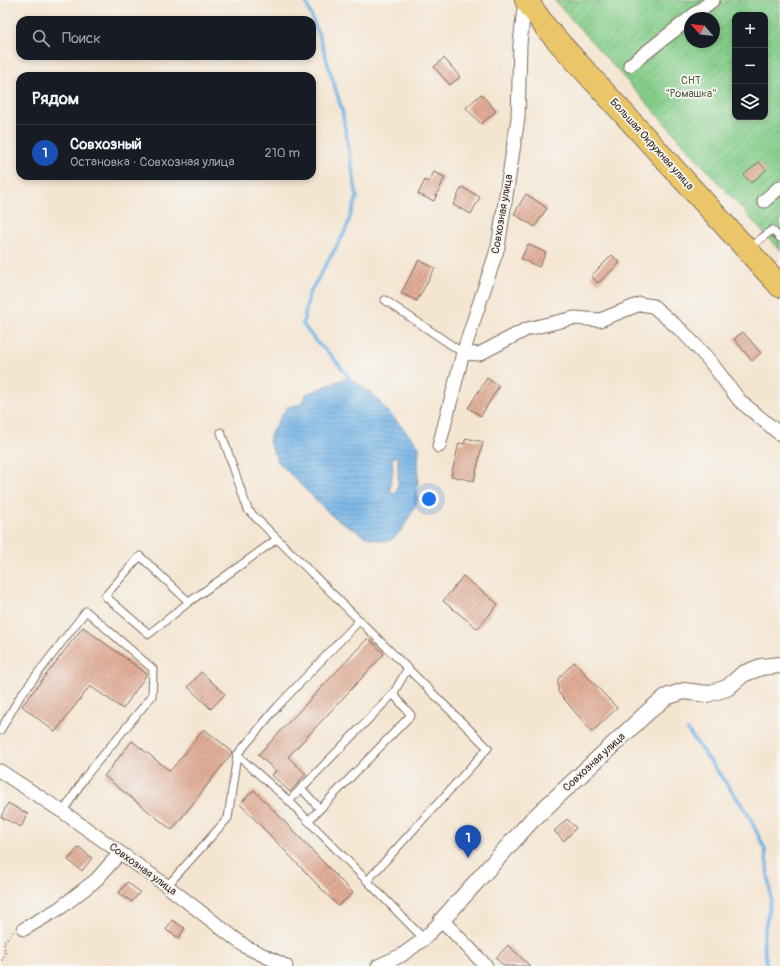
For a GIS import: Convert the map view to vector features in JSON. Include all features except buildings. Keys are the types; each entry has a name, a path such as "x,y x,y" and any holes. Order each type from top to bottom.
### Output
{"highway":[{"name":"Большая Окружная улица","path":"526,0 547,29 780,286"}],"street":[{"name":"Совхозная улица","path":"439,446 463,352 498,247 518,118 520,44 526,0"},
{"path":"630,65 713,0"},
{"path":"520,44 530,32 547,29"},
{"path":"764,201 780,187"},
{"path":"463,352 479,354 527,329 574,318 600,320 640,304 653,306 683,332 709,360 740,401 780,434"},
{"name":"Совхозная улица","path":"378,966 402,955 424,939 531,821 666,697 684,691 707,694 727,688 743,674 761,667 780,665"},
{"name":"Совхозная улица","path":"0,771 63,812 166,886 246,947 286,966"},
{"path":"24,929 60,908 96,880 120,853"},
{"path":"442,920 486,966"}],"lane":[{"path":"748,250 772,230 780,238"},
{"path":"385,300 463,352"},
{"path":"221,432 248,510 488,748 367,881"},
{"path":"189,602 140,556 105,596 149,634 189,602 277,538"},
{"path":"0,731 21,695 86,611 153,669 152,696 85,777 63,812"},
{"path":"166,886 228,818 237,755 277,707 360,620"},
{"path":"289,801 393,694 408,668"},
{"path":"308,821 411,714 393,694"},
{"path":"237,755 289,801 424,939"},
{"path":"301,788 320,809"}],"path":[{"path":"0,964 4,954 4,942 11,933 24,929"}],"green space":[{"name":"СНТ \"Ромашка\"","path":"554,0 780,0 780,251"}],"water":[{"path":"349,377 372,394 419,446 417,502 402,530 389,542 366,537 332,516 278,462 269,442 271,433 287,407 301,404 306,394","holes":["392,457 398,457 398,483 396,493 393,494 390,490 393,469"]}],"waterway":[{"path":"305,0 311,16"},
{"path":"316,28 342,110 357,197 345,232 309,294 303,324 316,342 330,354 349,377 349,382"},
{"path":"688,731 747,812 765,849 771,899 763,939 767,966"}],"place":[{"name":"Совхозный","path":"468,858"}]}
